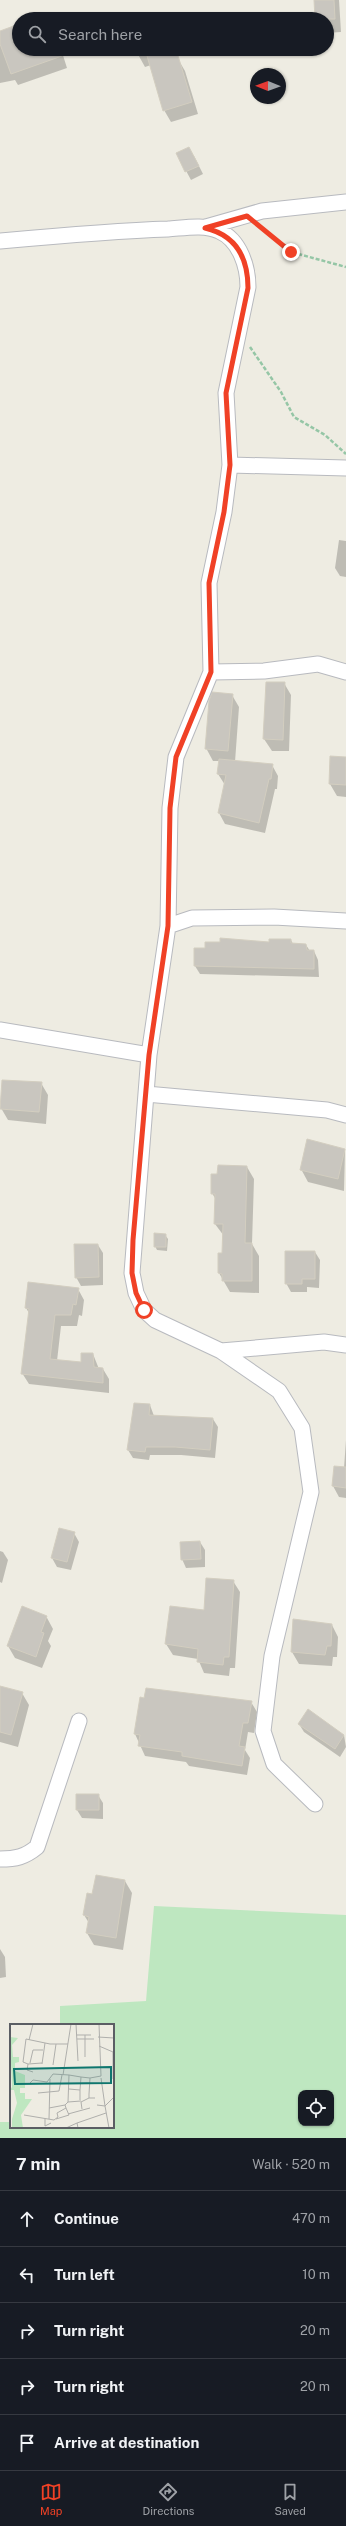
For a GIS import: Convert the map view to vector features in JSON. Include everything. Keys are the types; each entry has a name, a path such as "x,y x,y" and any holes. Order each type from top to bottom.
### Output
{"street":[{"path":"205,228 262,211 346,202"},
{"path":"0,241 133,230 205,228 219,231 231,239 242,256 248,273 248,288 226,393 230,465 224,512 209,583 211,672 176,757 170,808 168,926 149,1055 133,1240 132,1273 136,1293 144,1310 155,1320 221,1351 279,1391 302,1428 311,1492 272,1656 263,1731 274,1764 315,1804"},
{"path":"230,465 346,468"},
{"path":"211,672 264,671 318,664 346,672"},
{"path":"168,926 192,918 274,917 346,921"},
{"path":"0,1030 149,1055"},
{"path":"146,1094 327,1110 346,1115"},
{"path":"221,1351 324,1342 346,1345"},
{"path":"0,1859 13,1859 26,1856 37,1847 79,1721"}],"path":[{"path":"247,216 291,252 346,266"},
{"path":"239,332 281,392 294,418 325,435 346,454"}],"green space":[{"path":"154,1906 346,1915 346,2138 0,2138 0,2122 10,2122 10,2128 114,2128 114,2024 60,2024 60,2006 146,2001"}],"building":[{"path":"314,0 334,0 335,19 334,12 315,12"},
{"path":"12,27 12,56 62,56 11,74 0,44 0,31"},
{"path":"147,56 178,56 192,102 163,111"},
{"path":"189,147 199,166 185,172 176,153"},
{"path":"266,682 285,682 283,740 263,739"},
{"path":"212,692 233,694 228,751 205,749 209,701"},
{"path":"330,756 346,757 346,785 329,784"},
{"path":"219,759 273,764 271,779 269,779 259,823 218,813 226,775 217,774"},
{"path":"220,938 269,942 269,939 291,939 291,943 306,944 307,950 314,950 314,969 194,966 194,948 205,948 205,942 220,942"},
{"path":"2,1080 42,1082 39,1112 0,1109"},
{"path":"307,1139 345,1149 338,1179 300,1170"},
{"path":"218,1165 247,1166 245,1243 252,1243 252,1281 222,1281 222,1274 218,1273 218,1253 222,1253 223,1224 214,1224 215,1194 211,1194 211,1174 217,1174"},
{"path":"154,1233 166,1234 166,1247 154,1247"},
{"path":"74,1244 98,1244 99,1277 75,1278"},
{"path":"285,1251 315,1251 315,1279 302,1279 302,1284 285,1284"},
{"path":"28,1282 79,1288 76,1305 73,1304 71,1315 55,1315 50,1359 81,1362 81,1353 93,1353 94,1367 103,1368 103,1383 21,1374 29,1309 25,1308"},
{"path":"134,1403 150,1404 149,1415 213,1418 210,1450 175,1447 146,1447 145,1452 127,1450"},
{"path":"334,1466 346,1467 346,1488 332,1486"},
{"path":"59,1528 75,1532 67,1562 51,1558"},
{"path":"200,1541 201,1559 181,1560 180,1542"},
{"path":"206,1578 234,1580 229,1657 224,1657 223,1665 197,1662 198,1649 165,1644 170,1606 204,1610"},
{"path":"22,1606 47,1616 41,1632 44,1633 36,1657 7,1646"},
{"path":"293,1619 332,1624 331,1646 327,1646 325,1655 291,1652"},
{"path":"0,1686 23,1692 11,1735 0,1732"},
{"path":"146,1688 252,1701 248,1723 243,1723 239,1746 245,1747 242,1766 182,1756 182,1752 138,1746 140,1735 134,1734 140,1697 144,1698"},
{"path":"308,1709 344,1735 335,1749 298,1724"},
{"path":"76,1794 99,1794 99,1810 76,1810"},
{"path":"96,1875 125,1880 116,1938 86,1933 89,1917 83,1915 87,1893 92,1894"}],"route":[{"path":"144,1310 136,1293 132,1273 133,1240 143,1144 149,1055 162,979 168,926 170,808 176,757 211,672 209,583 224,512 230,465 226,393 248,288 248,273 242,256 231,239 219,231 205,228 247,216 291,252"}]}
